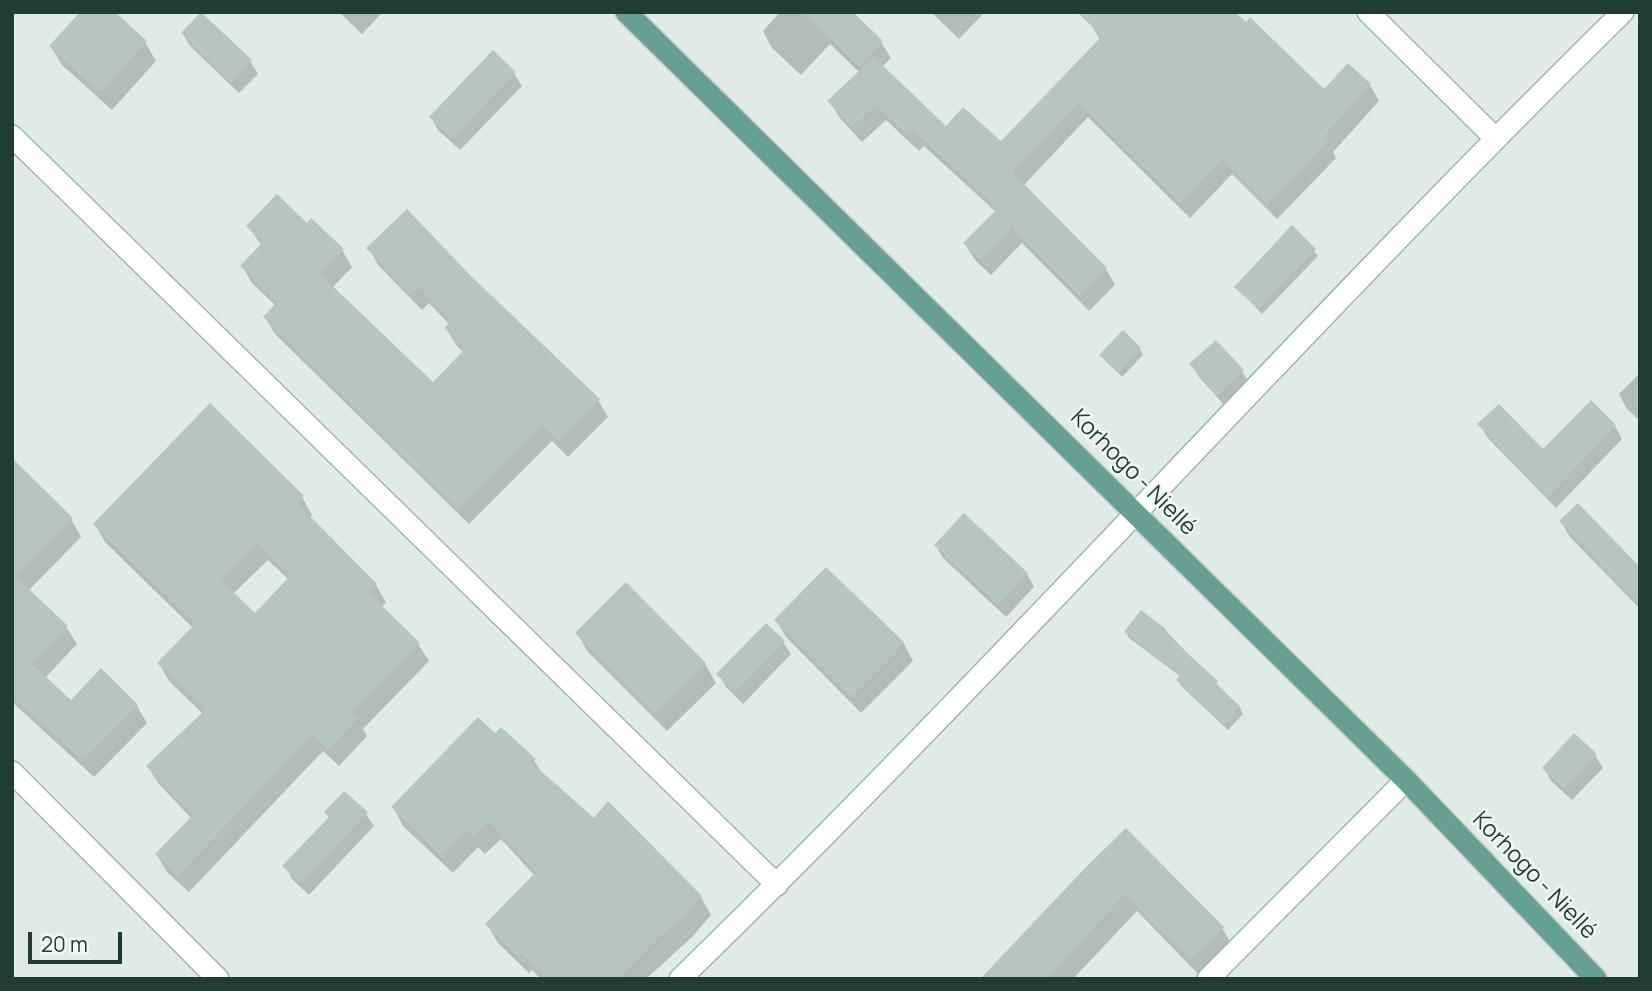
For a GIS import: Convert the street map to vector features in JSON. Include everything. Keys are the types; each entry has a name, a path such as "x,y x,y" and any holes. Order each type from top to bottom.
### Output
{"main road":[{"name":"Korhogo - Niellé","path":"626,12 1137,513 1405,780 1597,979"}],"street":[{"path":"1368,12 1495,138"},
{"path":"680,979 777,885 1495,138 1623,12"},
{"path":"12,136 777,885"},
{"path":"12,772 218,979"},
{"path":"1208,979 1405,780"}],"building":[{"path":"80,12 115,12 147,41 100,93 49,46"},
{"path":"201,12 252,60 231,82 181,33"},
{"path":"803,12 853,12 883,41 859,66"},
{"path":"1077,12 1235,12 1246,22 1250,17 1324,89 1348,63 1371,84 1324,136 1329,141 1267,204 1222,159 1180,203 1078,103 1012,172 1107,268 1079,296 1012,228 981,260 963,243 995,211 990,207 993,204 914,131 909,136 876,105 852,127 827,101 874,57 946,126 963,107 1001,141 1102,36"},
{"path":"493,50 516,72 452,139 429,117"},
{"path":"277,194 307,223 311,218 344,249 320,274 433,382 465,349 444,328 451,321 419,287 411,295 366,248 407,209 471,276 600,399 558,441 542,425 458,509 263,317 277,302 240,266 263,242 246,226"},
{"path":"1292,225 1316,249 1258,309 1234,287"},
{"path":"1123,330 1141,348 1118,373 1099,355"},
{"path":"1216,340 1244,370 1217,395 1189,364"},
{"path":"1591,400 1616,425 1548,497 1477,424 1499,404 1543,449"},
{"path":"210,403 304,496 297,503 377,584 369,593 420,643 352,712 358,718 328,750 312,734 178,876 155,854 193,815 146,766 205,710 157,663 195,624 93,524","holes":["257,543 290,576 255,613 221,580"]},
{"path":"12,458 73,518 15,576 68,626 32,664 71,700 101,668 138,705 83,760 12,697"},
{"path":"1578,503 1640,567 1640,605 1559,521"},
{"path":"964,513 1028,573 998,605 934,545"},
{"path":"826,567 905,643 851,697 774,620"},
{"path":"626,582 706,663 655,714 575,633"},
{"path":"1141,610 1166,629 1164,632 1218,681 1216,684 1241,707 1224,725 1176,680 1180,675 1124,632"},
{"path":"766,623 785,641 735,692 716,674"},
{"path":"478,717 495,733 501,727 536,759 531,762 594,818 608,801 702,896 682,919 659,937 618,979 547,979 521,953 518,956 485,924 536,872 489,821 473,837 467,830 442,856 391,807"},
{"path":"1574,733 1597,754 1564,789 1542,768"},
{"path":"344,791 368,812 301,883 282,866 329,817 324,812"},
{"path":"1126,828 1224,927 1190,960 1125,894 1046,979 980,979 1087,866"}]}
